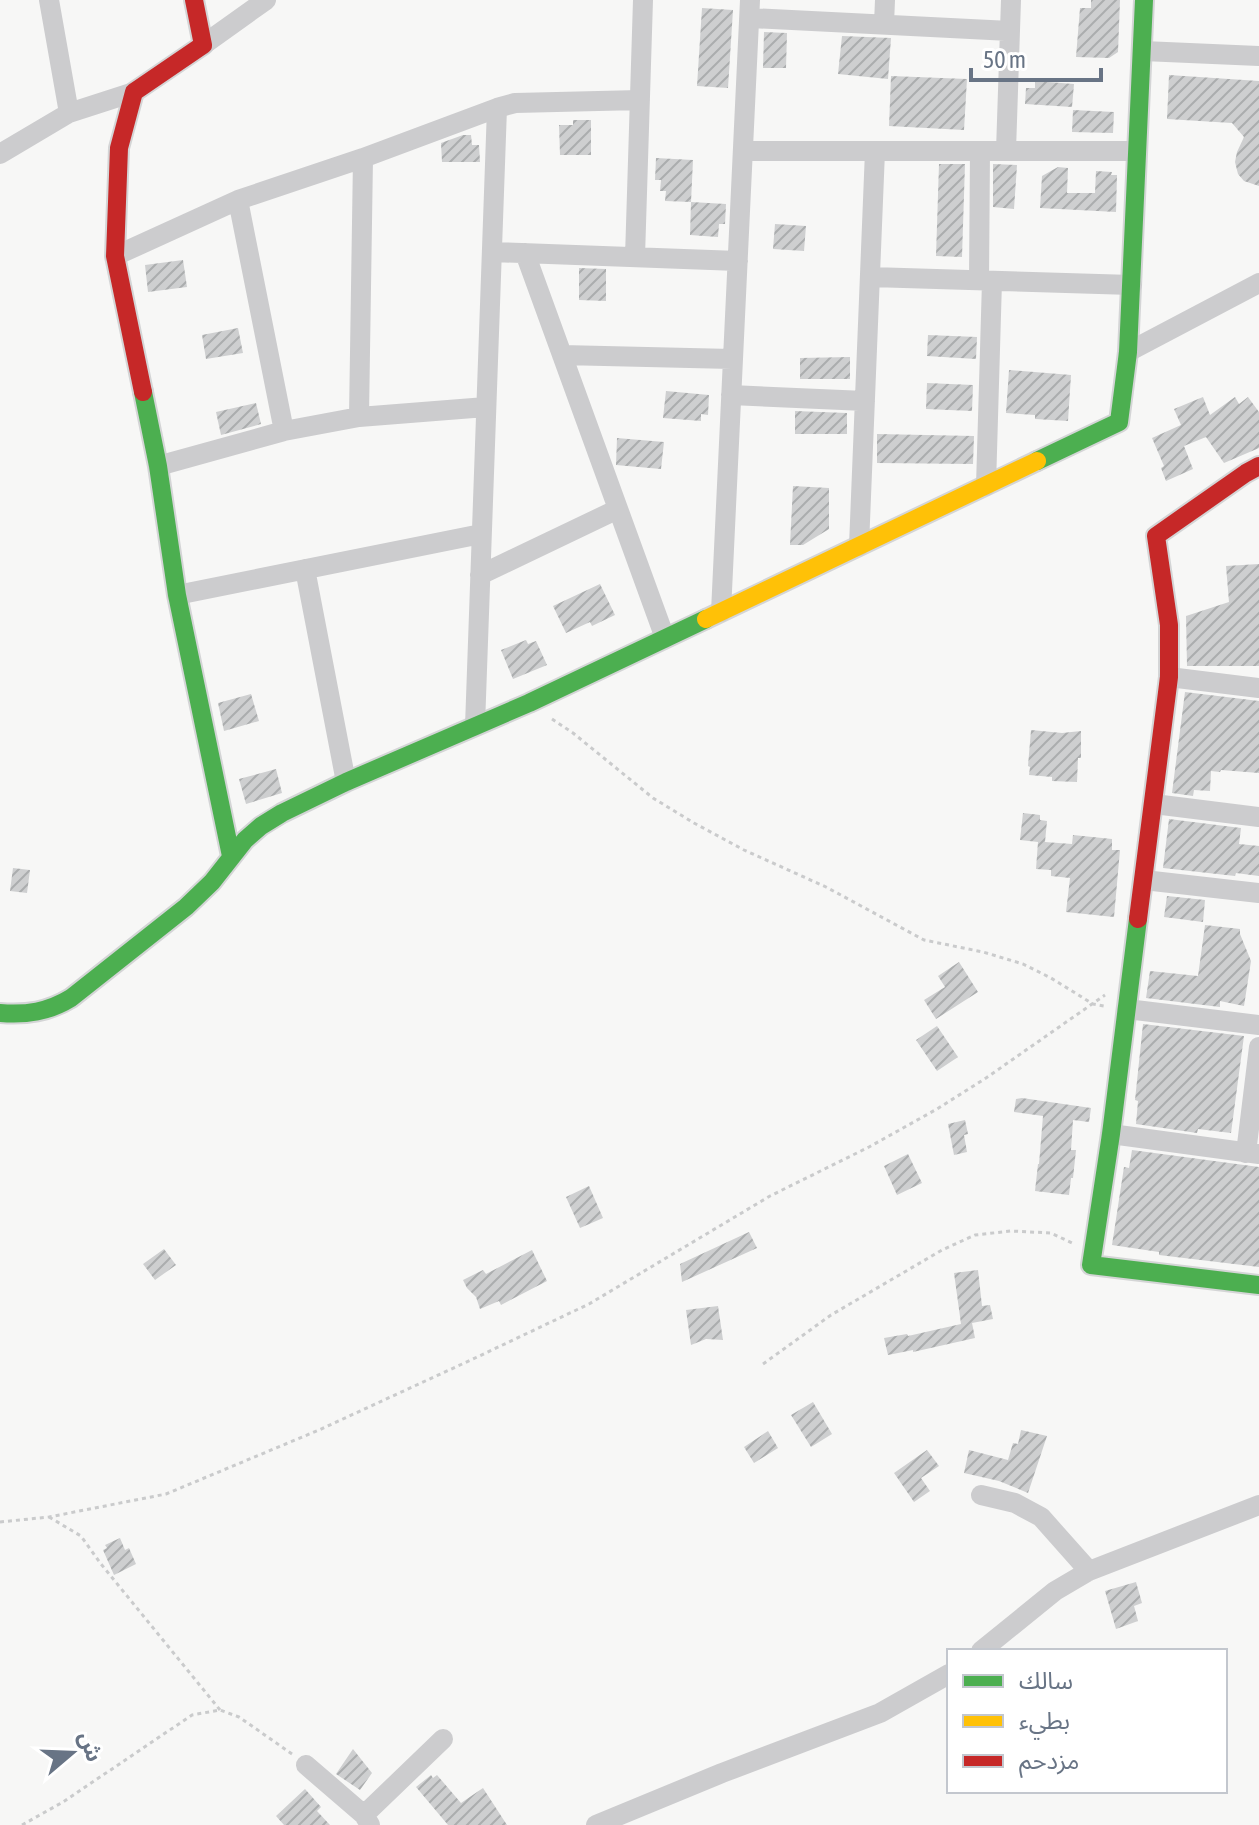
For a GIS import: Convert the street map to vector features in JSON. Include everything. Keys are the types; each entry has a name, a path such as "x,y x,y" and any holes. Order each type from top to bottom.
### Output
{"street":[{"path":"49,0 69,113"},
{"path":"194,0 203,45"},
{"path":"0,154 69,113 134,92 266,0"},
{"path":"635,257 643,0"},
{"path":"884,24 885,0"},
{"path":"1006,151 1011,0"},
{"path":"0,1013 20,1015 45,1012 71,998 186,907 212,882 253,832 271,820 346,782 529,703 1119,422 1132,285 1144,0"},
{"path":"721,612 750,9 884,24 1010,31"},
{"path":"1143,51 1259,56"},
{"path":"134,92 119,148 115,256 158,466 177,595 231,856"},
{"path":"115,256 238,200 497,108 515,103 640,100"},
{"path":"475,726 497,108"},
{"path":"743,151 1136,151"},
{"path":"859,546 875,151"},
{"path":"980,151 985,281 986,486"},
{"path":"359,417 363,158"},
{"path":"238,200 284,431"},
{"path":"493,252 738,261"},
{"path":"525,253 665,638"},
{"path":"871,277 1132,285"},
{"path":"1128,352 1259,283"},
{"path":"562,355 732,359"},
{"path":"731,395 865,401"},
{"path":"158,466 284,431 359,417 486,407"},
{"path":"1259,466 1156,536 1169,625 1169,677 1111,1134 1091,1265 1259,1285"},
{"path":"480,575 618,509"},
{"path":"177,595 481,534"},
{"path":"305,569 346,782"},
{"path":"1169,677 1259,688"},
{"path":"1154,804 1259,817"},
{"path":"1144,880 1259,893"},
{"path":"1127,1009 1259,1025"},
{"path":"1111,1134 1252,1153 1259,1047"},
{"path":"981,1495 1015,1503 1041,1517 1089,1571"},
{"path":"983,1649 1055,1591 1089,1571 1259,1505"},
{"path":"596,1825 707,1778 880,1713 947,1675"},
{"path":"306,1765 367,1820 443,1739"}],"path":[{"path":"529,703 573,733 653,798 744,850 826,887 924,940 1023,964 1093,1004 1127,1009"},
{"path":"0,1522 49,1517 166,1494 319,1430 589,1304 770,1196 937,1109 1106,995"},
{"path":"763,1364 831,1315 942,1250 975,1235 1011,1231 1051,1233 1075,1244 1091,1265"},
{"path":"49,1517 81,1536 220,1710"},
{"path":"22,1825 63,1802 192,1715 220,1710 239,1717 306,1765"}],"building":[{"path":"1091,0 1120,0 1118,52 1109,58 1076,57 1080,8 1091,8"},
{"path":"702,8 733,10 728,88 697,86"},
{"path":"764,32 787,33 786,68 763,68"},
{"path":"842,36 891,38 888,79 838,74"},
{"path":"1169,75 1259,81 1259,186 1244,181 1238,174 1235,162 1244,137 1232,123 1167,119"},
{"path":"891,76 967,79 964,130 889,126"},
{"path":"1035,81 1074,84 1072,107 1025,104 1026,88 1035,88"},
{"path":"1073,110 1114,112 1113,133 1072,132"},
{"path":"573,120 591,120 591,155 560,155 559,125 573,125"},
{"path":"471,135 472,145 479,145 480,162 442,162 441,143"},
{"path":"656,158 693,160 691,202 665,201 666,191 660,191 661,180 655,180"},
{"path":"939,164 965,164 962,257 936,256"},
{"path":"993,164 1017,165 1014,209 993,207"},
{"path":"1058,167 1068,168 1067,193 1095,193 1096,171 1117,175 1116,212 1040,208 1042,176"},
{"path":"691,202 726,204 725,224 719,224 718,237 690,235"},
{"path":"775,224 806,226 804,251 773,249"},
{"path":"183,260 187,287 148,292 145,265"},
{"path":"579,268 606,269 606,301 579,300"},
{"path":"238,328 243,353 206,359 202,335"},
{"path":"928,335 977,337 976,359 927,356"},
{"path":"850,357 850,379 800,379 800,358"},
{"path":"1009,370 1071,375 1068,421 1006,413"},
{"path":"927,383 973,385 972,411 926,409"},
{"path":"666,391 709,395 708,415 701,414 701,421 663,418"},
{"path":"1203,397 1210,415 1235,397 1239,404 1248,397 1259,412 1259,448 1224,463 1206,437 1184,446 1193,469 1166,481 1161,468 1164,466 1152,438 1181,425 1174,409"},
{"path":"256,403 261,424 221,435 216,412"},
{"path":"795,411 847,413 847,434 795,434"},
{"path":"877,434 974,436 973,464 877,463"},
{"path":"617,438 664,442 661,469 616,465"},
{"path":"793,486 829,488 829,529 803,545 790,545"},
{"path":"1259,564 1259,666 1187,666 1186,616 1229,602 1226,566"},
{"path":"600,584 615,615 566,633 553,606"},
{"path":"526,640 528,644 536,641 547,665 513,679 501,650"},
{"path":"1185,692 1259,701 1259,773 1211,771 1210,791 1194,790 1193,796 1172,793"},
{"path":"251,694 259,721 224,731 218,703"},
{"path":"1031,730 1081,731 1077,782 1052,781 1052,777 1029,775"},
{"path":"276,769 282,793 246,804 239,779"},
{"path":"1023,813 1040,815 1040,820 1047,821 1045,842 1072,844 1073,835 1112,839 1112,850 1120,850 1114,917 1066,912 1070,878 1051,876 1051,870 1036,869 1038,842 1020,840"},
{"path":"1169,819 1241,828 1239,844 1259,846 1259,876 1163,868"},
{"path":"13,868 30,870 27,893 10,891"},
{"path":"1167,896 1205,900 1203,922 1164,917"},
{"path":"1205,925 1240,929 1251,961 1244,1006 1220,1001 1220,1007 1146,998 1150,971 1198,976"},
{"path":"959,962 978,992 936,1019 924,1000 945,987 938,976"},
{"path":"1143,1024 1244,1036 1231,1133 1198,1129 1197,1133 1136,1124 1138,1101 1135,1100"},
{"path":"937,1026 958,1057 937,1071 916,1040"},
{"path":"1016,1099 1091,1108 1089,1122 1073,1120 1071,1150 1076,1150 1069,1195 1035,1191 1043,1116 1014,1112"},
{"path":"965,1120 967,1152 954,1155 948,1124"},
{"path":"1132,1150 1259,1167 1259,1267 1159,1255 1159,1252 1112,1245 1124,1167 1129,1168"},
{"path":"908,1154 922,1183 897,1195 884,1166"},
{"path":"589,1186 603,1218 580,1228 566,1197"},
{"path":"749,1232 757,1248 682,1282 680,1264"},
{"path":"164,1249 176,1265 155,1280 143,1264"},
{"path":"532,1250 547,1281 501,1305 499,1301 480,1309 476,1297 463,1280 483,1270 486,1274"},
{"path":"978,1270 982,1306 990,1305 993,1319 972,1323 975,1338 888,1355 884,1338 961,1324 954,1273"},
{"path":"718,1306 723,1340 706,1339 691,1345 686,1310"},
{"path":"813,1402 832,1434 811,1447 791,1415"},
{"path":"1021,1430 1047,1436 1028,1493 999,1481 964,1473 969,1450 1008,1460 1013,1443 1018,1444"},
{"path":"768,1431 778,1448 754,1463 744,1447"},
{"path":"927,1450 939,1466 921,1478 930,1491 914,1502 894,1473"},
{"path":"120,1538 125,1550 129,1548 136,1564 114,1575 103,1550 107,1548 105,1545"},
{"path":"1136,1582 1142,1603 1134,1606 1138,1621 1116,1629 1105,1591"},
{"path":"353,1749 372,1773 360,1790 336,1774"},
{"path":"431,1775 433,1778 437,1775 461,1803 483,1788 507,1825 448,1825 416,1787"},
{"path":"305,1789 321,1807 317,1811 330,1825 284,1825 276,1816"}],"traffic: fast":[{"path":"1037,461 1119,422 1128,352 1144,0"},
{"path":"143,392 158,466 177,595 231,856"},
{"path":"0,1013 37,1012 71,998 186,907 212,882 245,840 282,813 529,703 706,619"},
{"path":"1138,919 1091,1265 1259,1285"}],"traffic: slow":[{"path":"706,619 1037,461"}],"traffic: jam":[{"path":"143,392 115,256 119,148 134,92 203,45 194,0"},
{"path":"1138,919 1169,677 1169,625 1156,536 1259,466"}]}
